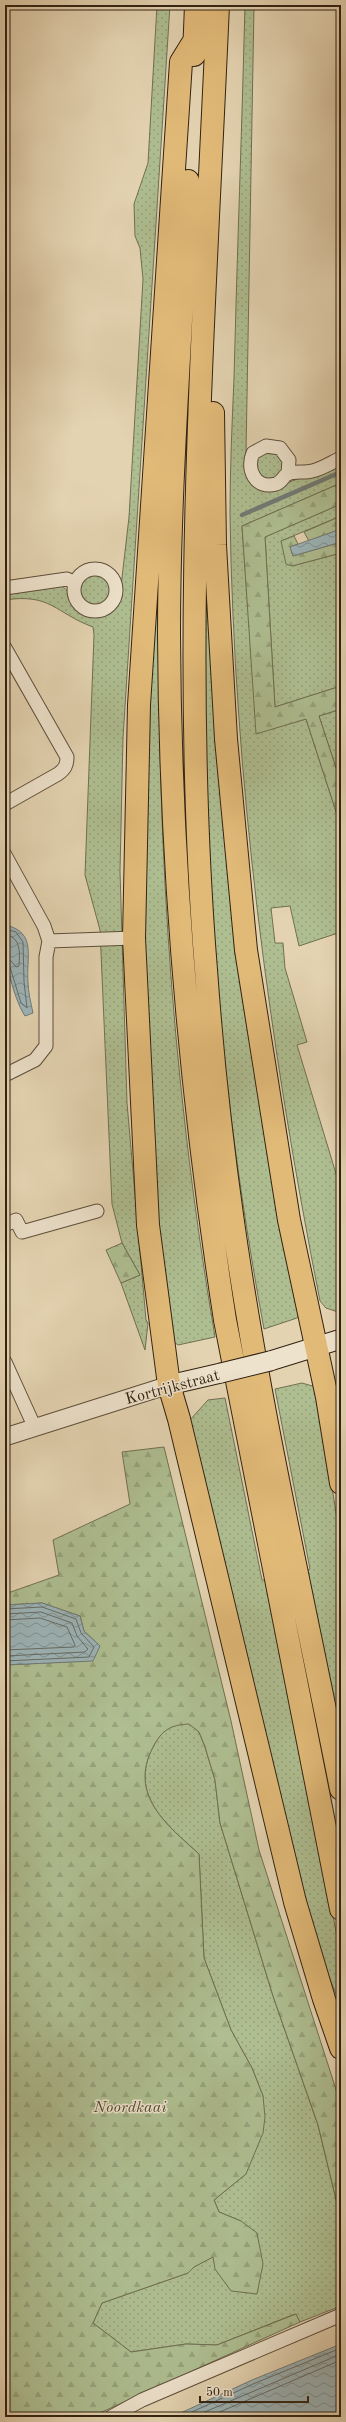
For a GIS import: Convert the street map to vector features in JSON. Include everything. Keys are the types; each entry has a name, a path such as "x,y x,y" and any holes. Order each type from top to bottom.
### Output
{"highway":[{"path":"196,5 169,633 173,818 183,975 210,1220 225,1320 341,1909"},
{"path":"218,5 204,302 193,634 196,817 205,969 218,1099 233,1221 245,1297 341,1789"},
{"path":"194,41 181,62 139,705 134,938 148,1225 169,1385 181,1427 295,1902 324,1999 341,2048"},
{"path":"204,302 212,354 215,545 234,832 246,950 289,1220 317,1347 341,1483"}],"main road":[{"name":"Kortrijkstraat","path":"169,1385 270,1361 341,1339"}],"street":[{"path":"288,474 313,471 341,458"},
{"path":"5,588 67,579 75,583"},
{"path":"5,648 67,757 65,769 5,804"},
{"path":"5,855 44,926 49,941 46,957 46,1046 35,1060 5,1075"},
{"path":"49,941 134,938"},
{"path":"5,1225 16,1220 22,1232 97,1211"},
{"path":"5,1362 35,1428"},
{"name":"Kortrijkstraat","path":"5,1437 169,1385"},
{"path":"111,2417 142,2400 341,2314"}],"green space":[{"path":"157,5 170,5 123,738 120,871 127,1103 146,1320 148,1323 145,1350 121,1283 140,1275 122,1243 112,1204 100,930 85,875 94,635 93,627 80,622 43,602 33,599 5,600 5,590 62,586 67,591 75,607 84,613 90,614 101,614 112,610 120,595 129,517 143,279 140,248 135,236 134,204 148,163"},
{"path":"245,5 254,5 246,471 250,481 265,491 341,463 341,483 242,526 257,733 306,719 341,827 341,932 299,946 290,906 271,908 275,943 283,943 285,968 307,1042 297,1045 341,1190 341,1313 326,1308 320,1301 285,1106 257,910 239,713 233,614 230,498"},
{"path":"272,450 284,459 281,477 263,482 253,462 255,457"},
{"path":"341,483 341,504 265,537 275,707 341,686 341,709 319,716 341,783 341,827 306,719 256,734 242,526"},
{"path":"341,504 341,516 281,541 292,566 341,553 341,686 275,707 265,537"},
{"path":"341,516 341,529 309,541 304,532"},
{"path":"161,534 159,635 160,735 168,937 186,1137 199,1237 215,1337 178,1345 174,1342 155,1198 144,1029 144,720"},
{"path":"209,535 299,1315 297,1318 264,1329 252,1262 232,1128 224,1060 213,925 205,762 204,707 204,571"},
{"path":"294,536 298,544 290,547 293,556 341,542 341,553 292,566 286,564 281,541"},
{"path":"95,575 106,579 110,590 106,601 95,605 84,601 80,590 84,579"},
{"path":"341,709 341,783 319,716"},
{"path":"122,1243 140,1275 121,1283 106,1250"},
{"path":"302,1383 316,1387 341,1544 341,1741 307,1570 310,1569 275,1389"},
{"path":"225,1398 262,1580 265,1580 341,1956 341,2006 329,1977 308,1910 189,1421 208,1400"},
{"name":"Noordkaai","path":"164,1447 231,1721 259,1850 341,2105 341,2220 318,2125 273,1996 220,1823 215,1780 205,1747 199,1732 189,1724 172,1727 163,1733 156,1741 146,1764 145,1780 148,1794 155,1808 164,1820 199,1854 204,1958 231,2030 252,2068 263,2096 265,2117 263,2133 246,2174 214,2200 219,2212 241,2221 257,2233 263,2264 257,2294 231,2291 215,2269 213,2257 194,2267 188,2273 102,2303 93,2323 131,2352 186,2344 217,2345 296,2314 300,2322 91,2417 5,2417 5,1665 85,1661 100,1646 84,1631 80,1616 42,1603 5,1605 5,1594 59,1575 53,1540 130,1504 122,1452"},
{"path":"189,1723 199,1732 205,1747 215,1780 220,1823 273,1996 318,2125 341,2220 341,2306 300,2322 295,2314 217,2345 186,2344 131,2352 93,2323 102,2303 188,2273 194,2267 214,2256 241,2221 219,2212 214,2200 246,2174 263,2096 252,2068 231,2030 204,1958 199,1854 175,1832 155,1808 148,1794 145,1780 146,1764 153,1747 163,1732 177,1725"}],"water":[{"path":"341,529 341,542 293,556 290,547"},
{"path":"6,925 16,929 22,934 28,947 28,986 33,1013 25,1016 20,1008 12,985 6,958"},
{"path":"42,1603 80,1616 84,1631 100,1646 93,1661 5,1665 5,1605"},
{"path":"341,2344 341,2417 172,2417 252,2380"}],"waterway":[{"path":"242,515 341,472"}]}
